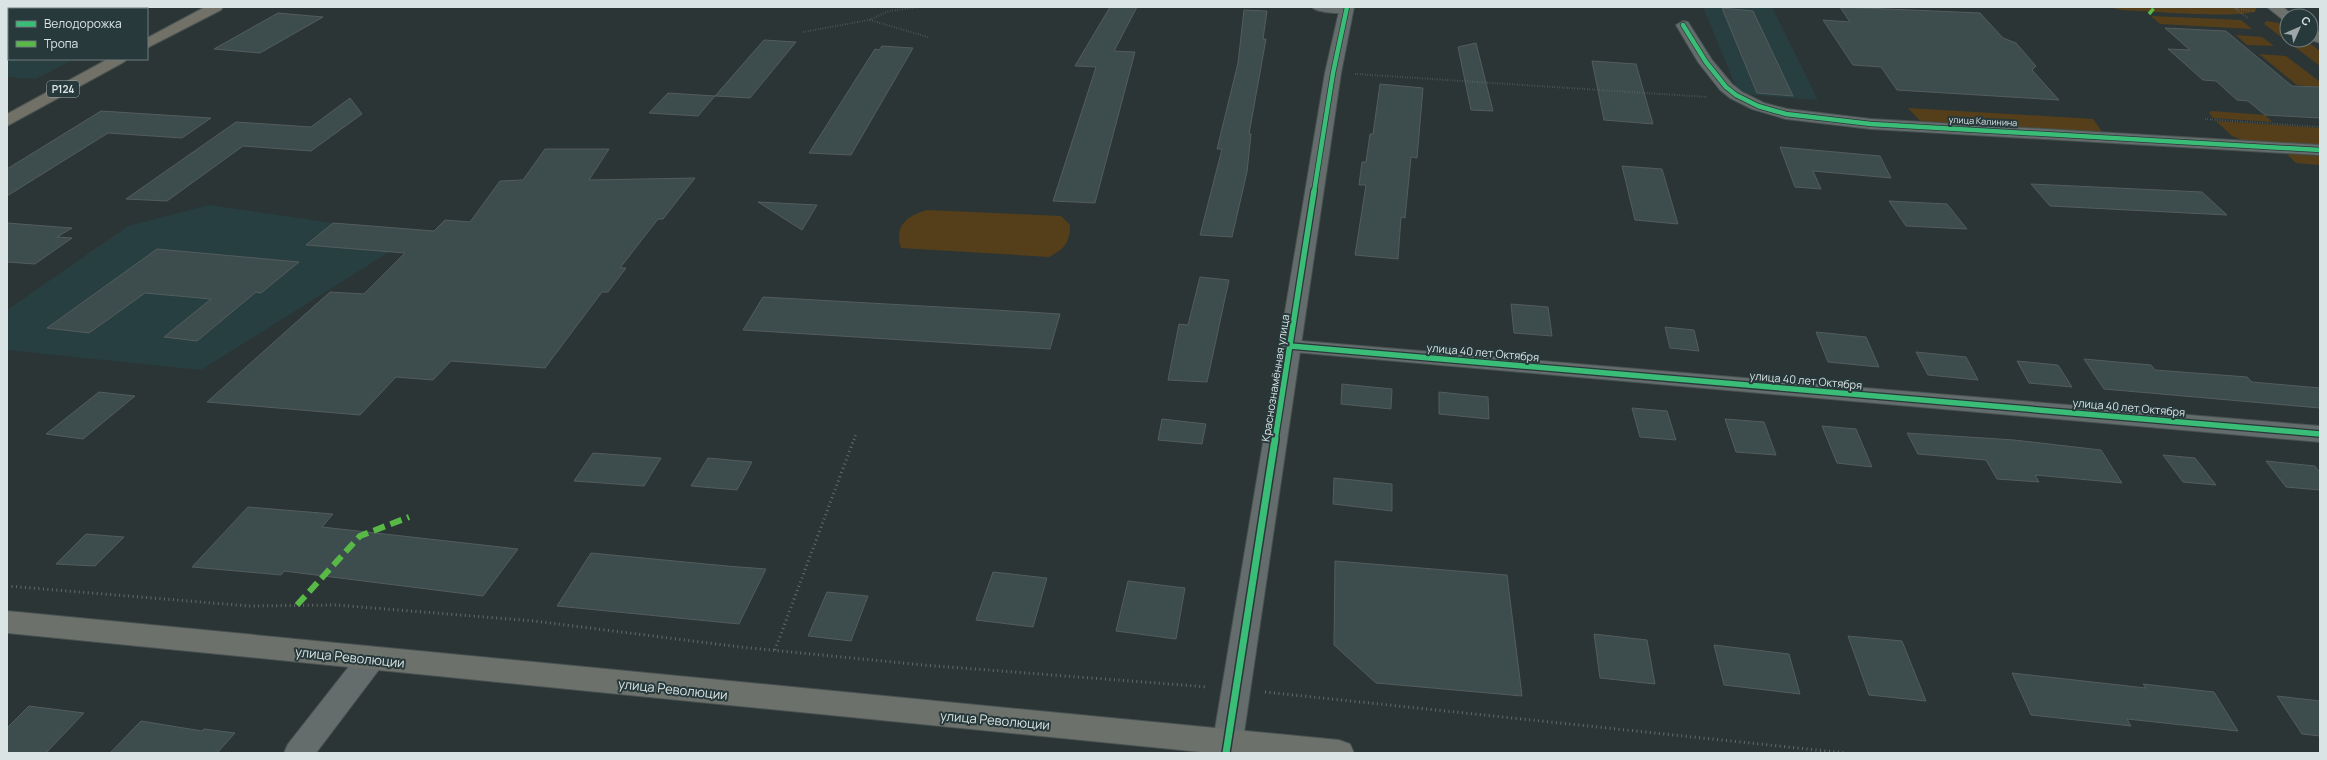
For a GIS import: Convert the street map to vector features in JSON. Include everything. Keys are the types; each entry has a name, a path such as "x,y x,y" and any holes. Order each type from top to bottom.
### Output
{"main road":[{"path":"148,43 216,7"},
{"name":"Р124","path":"7,120 117,60"},
{"name":"улица Революции","path":"7,622 1226,747 1339,753"}],"street":[{"path":"1318,7 1346,8"},
{"name":"Краснознамённая улица","path":"1226,747 1333,73 1346,8"},
{"name":"улица Калинина","path":"1683,25 1720,80 1736,95 1746,101 1786,114 1871,124 2320,150"},
{"name":"улица 40 лет Октября","path":"1290,346 2320,434"},
{"path":"299,753 371,660"}],"path":[{"path":"803,32 869,20 889,11 919,7"},
{"path":"2233,7 2248,18"},
{"path":"869,20 928,37"},
{"path":"1333,73 1652,92 1746,101"},
{"path":"2205,119 2320,127"},
{"path":"775,650 856,434"},
{"path":"7,586 249,606 336,605 526,621 775,650 923,665 1236,689 1845,753"}],"shaded area":[{"path":"7,7 38,7 8,8 8,60 72,60 36,79 7,77"},
{"path":"1703,7 1772,7 1818,100 1739,94"},
{"path":"2107,7 2256,7 2256,11 2232,14 2171,13 2122,10"},
{"path":"2151,16 2241,20 2252,29 2160,24"},
{"path":"2266,21 2279,23 2279,35 2264,24"},
{"path":"2236,35 2262,37 2274,46 2247,45"},
{"path":"2296,48 2316,48 2320,51 2320,66"},
{"path":"2259,54 2286,56 2320,82 2320,87 2297,85"},
{"path":"1908,108 2093,119 2101,130 2098,133 1922,123"},
{"path":"2212,111 2265,115 2272,122 2213,118 2209,113"},
{"path":"2216,121 2320,128 2320,147 2247,142 2232,136"},
{"path":"2287,154 2320,156 2320,165 2296,163"},
{"path":"209,205 333,223 414,229 389,252 201,370 7,350 7,310 128,226"},
{"path":"927,210 1061,216 1070,225 1070,231 1065,245 1049,257 901,248 899,233 901,227 914,215"}],"building":[{"path":"1110,7 1137,7 1114,51 1135,52 1095,203 1053,201 1096,67 1075,66"},
{"path":"1840,7 1980,13 2003,38 2016,43 2036,66 2032,70 2059,100 1897,90 1881,67 1853,65 1823,20 1850,22"},
{"path":"1722,8 1753,11 1793,96 1757,93"},
{"path":"1244,10 1267,11 1263,39 1266,39 1249,134 1251,134 1247,172 1232,237 1200,235 1222,149 1217,149 1238,63"},
{"path":"278,13 323,17 260,53 214,49"},
{"path":"2165,28 2226,31 2292,86 2320,87 2320,118 2265,115 2248,101 2237,100 2216,81 2203,80 2168,49 2190,50"},
{"path":"764,40 796,42 750,98 715,96"},
{"path":"1476,43 1493,111 1471,110 1458,47"},
{"path":"882,46 913,48 851,155 809,153 875,49 879,50"},
{"path":"1592,61 1636,64 1653,124 1604,120"},
{"path":"1380,84 1423,88 1417,158 1411,157 1405,218 1401,217 1398,259 1355,255 1366,185 1359,185 1362,162 1366,162 1370,134 1373,134"},
{"path":"668,93 715,96 698,116 649,113"},
{"path":"350,98 362,114 311,151 243,146 167,201 126,199 236,122 311,127"},
{"path":"101,111 211,118 182,138 108,133 7,196 7,169"},
{"path":"1780,147 1880,156 1891,178 1813,171 1821,189 1795,187"},
{"path":"545,149 609,149 589,180 695,178 663,219 658,219 620,268 626,268 608,292 602,292 545,368 451,361 433,380 396,377 360,415 207,402 330,292 364,294 405,253 306,245 333,223 434,231 445,220 470,222 500,181 523,180"},
{"path":"1622,166 1662,169 1678,224 1635,220"},
{"path":"2031,184 2202,192 2227,215 2050,206"},
{"path":"1889,201 1947,204 1967,229 1906,226"},
{"path":"758,202 817,205 802,230"},
{"path":"7,223 72,228 57,237 72,238 35,264 7,262"},
{"path":"157,249 299,262 261,293 256,292 197,341 164,337 211,299 145,293 89,333 47,328"},
{"path":"1200,277 1229,280 1207,382 1168,380 1179,324 1188,325"},
{"path":"763,297 1060,314 1050,349 743,330"},
{"path":"1511,304 1548,307 1552,336 1514,333"},
{"path":"1665,327 1694,330 1699,351 1670,348"},
{"path":"1816,332 1866,337 1879,367 1828,362"},
{"path":"1916,352 1966,357 1978,380 1928,375"},
{"path":"2084,359 2151,365 2155,370 2247,377 2252,382 2320,388 2320,408 2104,389"},
{"path":"2017,361 2058,365 2072,387 2029,383"},
{"path":"1342,384 1392,389 1391,409 1341,404"},
{"path":"99,392 135,396 83,439 46,434"},
{"path":"1439,392 1488,397 1489,419 1439,414"},
{"path":"1632,408 1667,411 1676,440 1640,437"},
{"path":"1162,419 1206,424 1202,444 1158,440"},
{"path":"1725,419 1764,422 1776,455 1736,452"},
{"path":"1822,426 1856,429 1872,467 1837,463"},
{"path":"1907,433 2014,440 2101,450 2122,483 2035,475 2039,482 1997,479 1986,460 1918,454"},
{"path":"593,453 661,458 644,486 574,481"},
{"path":"2163,455 2195,458 2216,485 2183,482"},
{"path":"708,458 752,462 737,490 691,486"},
{"path":"2266,461 2315,466 2320,473 2320,490 2286,487"},
{"path":"1334,478 1392,484 1392,511 1333,504"},
{"path":"248,507 333,514 322,527 518,549 483,596 284,571 281,575 192,567"},
{"path":"86,534 124,537 95,566 56,564"},
{"path":"591,553 766,569 739,624 557,606"},
{"path":"1335,561 1507,575 1522,696 1376,683 1334,645"},
{"path":"993,572 1047,578 1033,627 976,620"},
{"path":"1128,581 1185,588 1176,639 1116,631"},
{"path":"827,592 868,596 851,641 808,636"},
{"path":"1594,634 1647,640 1655,684 1600,678"},
{"path":"1848,636 1902,641 1926,701 1869,695"},
{"path":"1714,645 1789,654 1800,694 1724,685"},
{"path":"2012,673 2146,688 2143,684 2214,692 2238,731 2127,719 2131,726 2031,715"},
{"path":"2277,696 2320,701 2320,736 2302,734"},
{"path":"29,706 84,713 46,753 7,753 7,728"},
{"path":"141,721 202,731 204,729 235,733 217,753 110,753"}],"marked path":[{"path":"2149,14 2155,7"},
{"path":"297,605 360,536 372,530 397,523 409,517"}],"cycle path":[{"path":"1226,753 1333,73 1347,7"},
{"path":"1683,25 1706,62 1726,87 1736,95 1758,106 1786,114 1871,124 2320,150"},
{"path":"1290,346 2320,434"}]}
